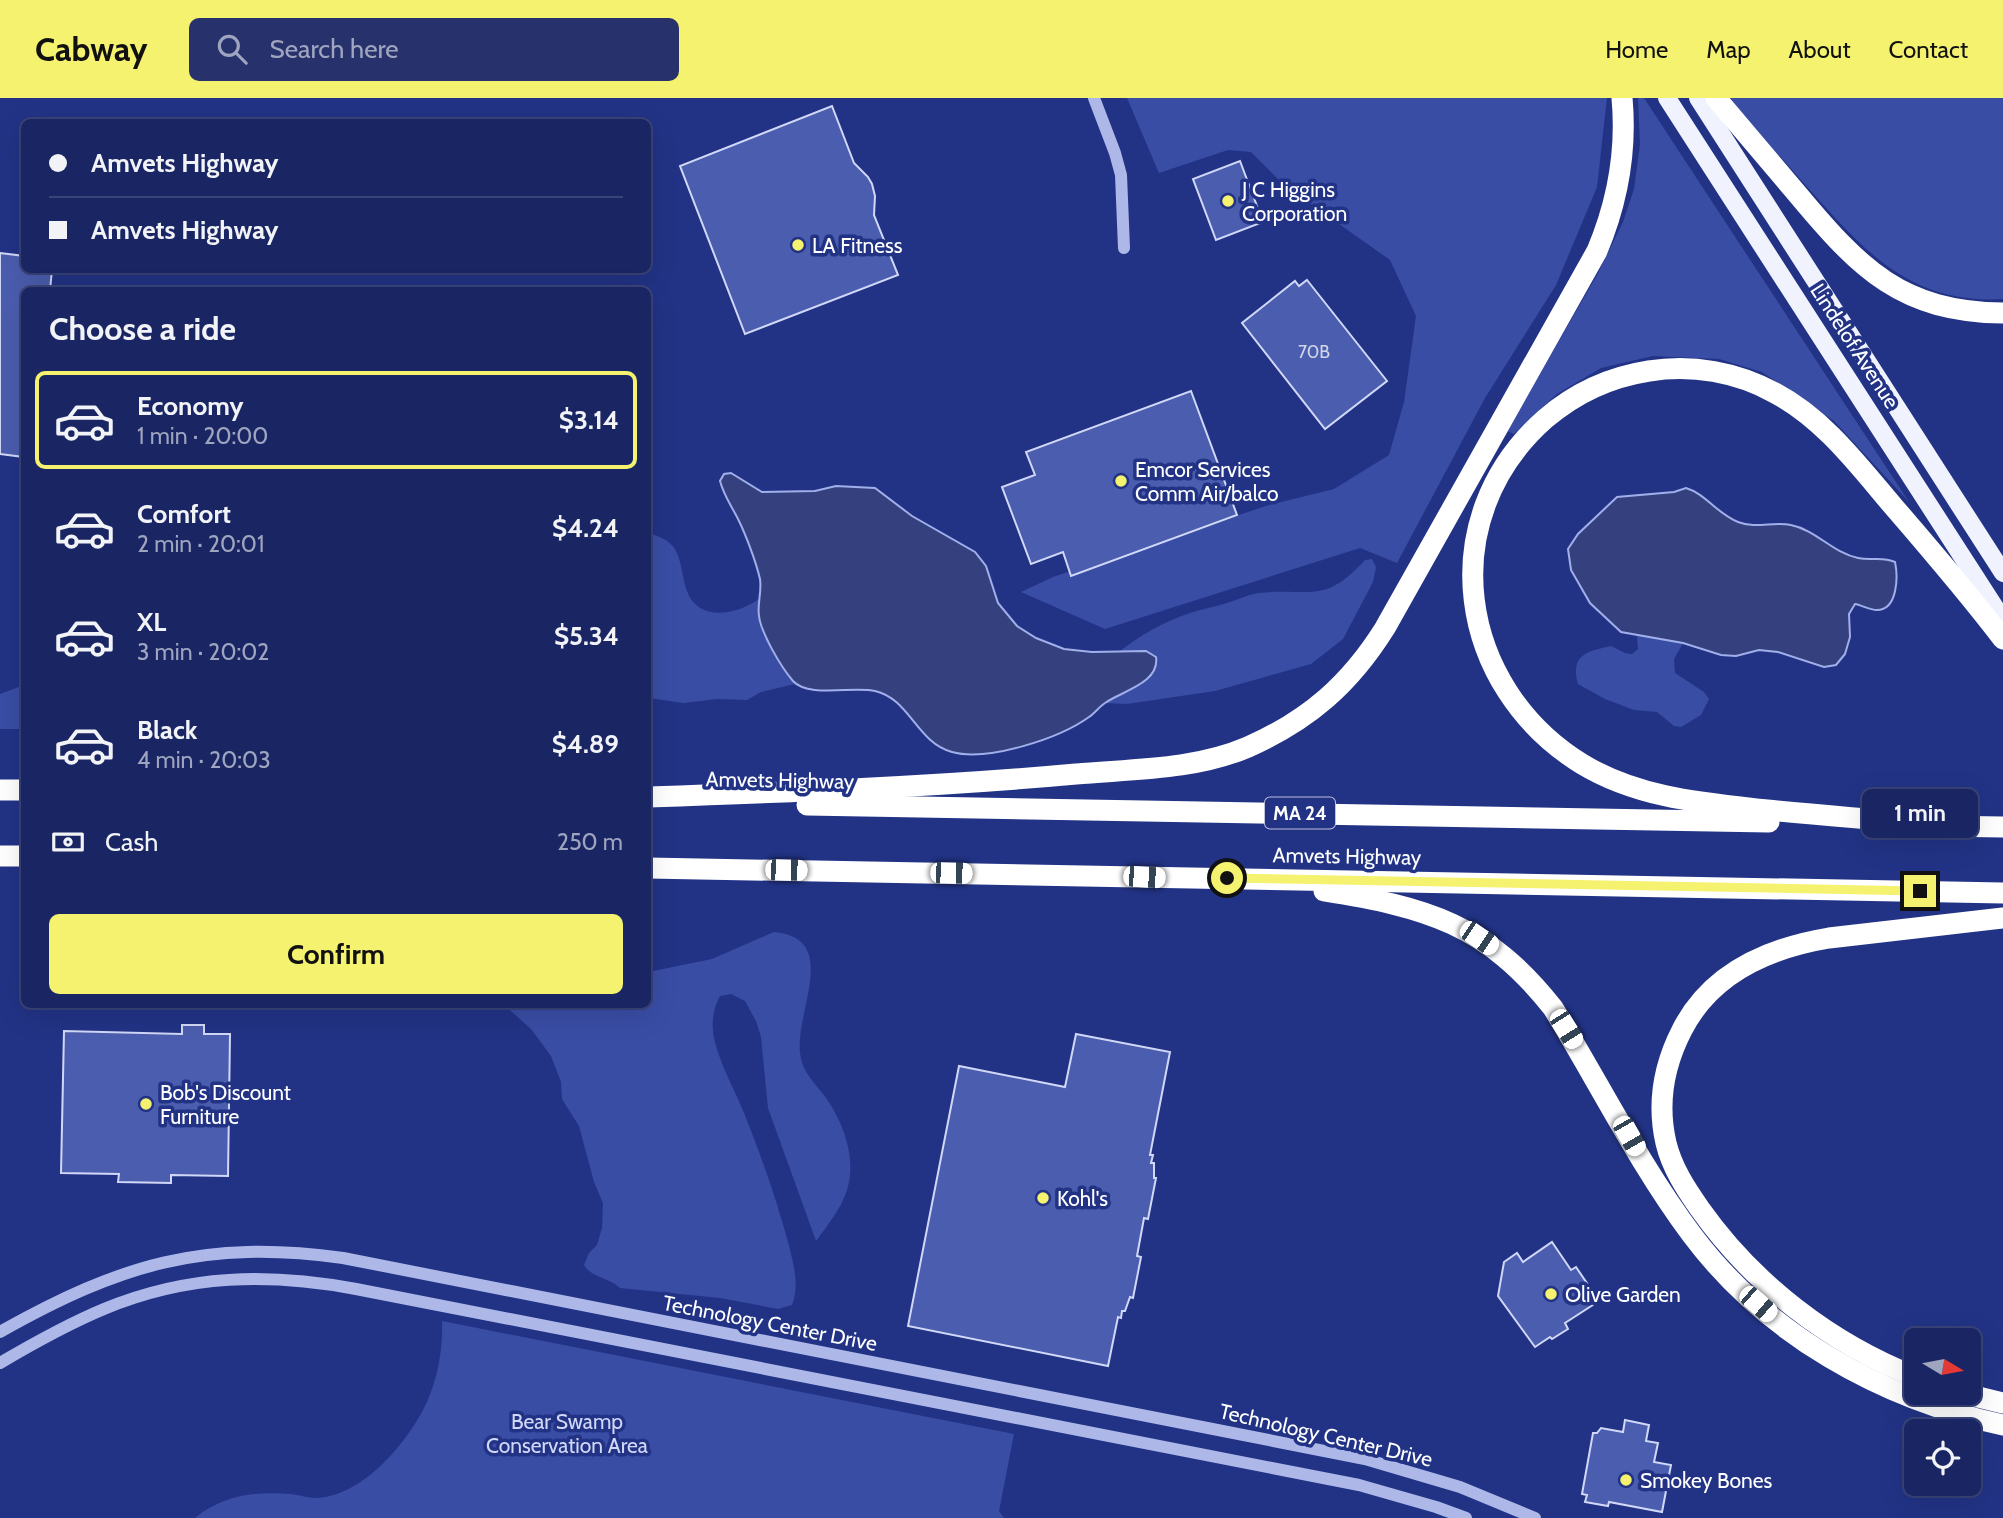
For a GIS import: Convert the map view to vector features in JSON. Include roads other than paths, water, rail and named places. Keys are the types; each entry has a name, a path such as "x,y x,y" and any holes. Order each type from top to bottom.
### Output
{"highway":[{"path":"651,797 965,784 1177,765 1220,757 1247,747 1312,712 1352,675 1385,628 1597,251 1620,183 1623,156 1622,98"},
{"path":"1716,98 1833,237 1867,269 1889,285 1925,302 1951,309 2003,313"},
{"path":"1952,826 1763,810 1658,795 1606,778 1571,757 1525,716 1506,691 1493,667 1479,628 1472,588 1473,560 1483,508 1492,486 1512,454 1529,433 1571,399 1609,381 1634,373 1661,369 1702,369 1729,375 1754,382 1801,408 1832,436 2003,639"},
{"path":"0,790 21,790"},
{"name":"Amvets Highway","path":"651,802 2003,827"},
{"path":"0,856 21,856"},
{"name":"Amvets Highway","path":"651,868 2003,893"},
{"path":"1144,877 1297,888 1351,895 1430,914 1467,930 1513,965 1535,985 1553,1008 1666,1198 1692,1236 1743,1291 1787,1329 1849,1369 1933,1407 2003,1425"},
{"path":"1904,1371 1860,1351 1827,1331 1786,1301 1731,1249 1702,1213 1675,1168 1662,1118 1664,1079 1675,1043 1687,1019 1702,999 1731,974 1766,954 1829,938 2003,918"},
{"path":"1981,1398 2003,1403"}],"main road":[{"name":"Lindelof Avenue","path":"1667,98 2003,620"},
{"name":"Lindelof Avenue","path":"1698,98 2003,573"}],"street":[{"path":"1094,98 1121,175 1124,248"},
{"name":"Technology Center Drive","path":"0,1332 64,1297 138,1268 209,1254 297,1252 343,1258 1365,1459 1460,1487 1535,1518"},
{"name":"Technology Center Drive","path":"0,1363 63,1328 106,1308 146,1294 212,1280 294,1279 384,1294 1359,1485 1466,1518"}],"place":[{"name":"J C Higgins Corporation","path":"1228,201"},
{"name":"LA Fitness","path":"798,245"},
{"name":"Emcor Services Comm Air/balco","path":"1121,481"},
{"name":"Bob's Discount Furniture","path":"146,1104"},
{"name":"Kohl's","path":"1043,1198"},
{"name":"Olive Garden","path":"1551,1294"},
{"name":"Smokey Bones","path":"1626,1480"}],"park label":[{"name":"Bear Swamp Conservation Area","path":"567,1433"}]}
